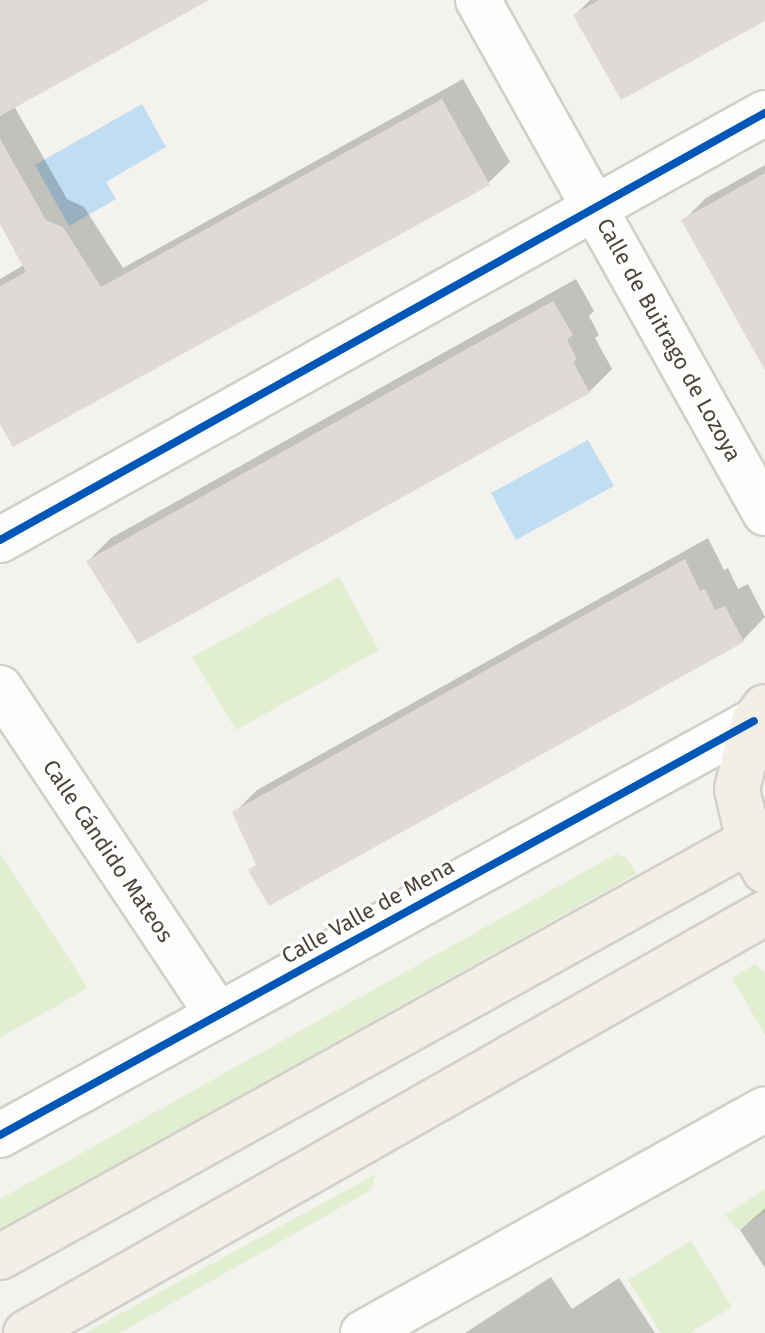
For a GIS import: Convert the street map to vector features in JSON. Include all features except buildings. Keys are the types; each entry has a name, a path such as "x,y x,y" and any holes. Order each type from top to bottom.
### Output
{"main road":[{"path":"0,1257 760,848 737,789 760,714"},
{"path":"26,1333 765,913"}],"street":[{"name":"Calle de Buitrago de Lozoya","path":"478,0 765,513"},
{"path":"0,540 597,210 765,113"},
{"name":"Calle Cándido Mateos","path":"0,688 217,1013"},
{"name":"Calle Valle de Mena","path":"0,1135 760,714"},
{"path":"363,1333 765,1109"}],"green space":[{"path":"339,577 379,650 236,730 192,657"},
{"path":"0,853 88,988 0,1038"},
{"path":"616,854 627,858 636,874 0,1230 0,1199"},
{"path":"755,964 765,973 765,1035 732,978"},
{"path":"376,1174 371,1190 120,1333 85,1333"},
{"path":"765,1189 765,1212 738,1230 725,1215"},
{"path":"691,1241 732,1307 690,1333 661,1333 628,1280"}],"water":[{"path":"142,104 166,147 106,182 116,199 69,226 35,165"},
{"path":"588,440 614,486 516,540 491,493"}],"cycle path":[{"path":"0,540 765,113"},
{"path":"0,1135 754,721"}]}
